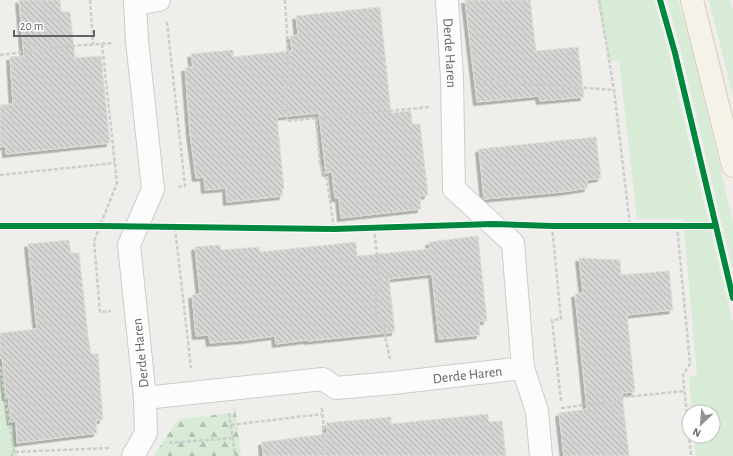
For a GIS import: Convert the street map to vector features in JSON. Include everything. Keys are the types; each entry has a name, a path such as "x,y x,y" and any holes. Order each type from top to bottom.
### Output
{"main road":[{"path":"692,0 733,166"}],"street":[{"name":"Derde Haren","path":"447,0 453,104 454,189 513,243 523,368 536,411 541,456"},
{"path":"153,189 137,40 135,4 163,8"},
{"name":"Derde Haren","path":"153,189 129,245 145,398 322,379 336,388 523,368"},
{"path":"136,450 146,433 145,398"}],"path":[{"path":"90,0 93,44"},
{"path":"285,0 290,84 285,85 287,120 453,104"},
{"path":"600,0 614,90 630,225"},
{"path":"153,189 185,186 163,8"},
{"path":"0,55 71,46 137,40"},
{"path":"0,175 115,163 102,44"},
{"path":"452,78 614,90"},
{"path":"316,118 320,165 327,180 337,228 326,228"},
{"path":"622,225 638,226"},
{"path":"92,226 182,228"},
{"path":"544,226 560,226"},
{"path":"552,226 561,319 552,320 562,408"},
{"path":"669,226 685,226"},
{"path":"677,226 690,364 683,375 691,456"},
{"path":"175,228 194,393"},
{"path":"382,228 371,228 380,282 374,296 377,317 384,324 393,383"},
{"path":"0,366 14,452 11,456"},
{"path":"326,456 321,409 336,388"},
{"path":"226,390 235,456"},
{"path":"536,411 617,401 624,397 685,391"},
{"path":"231,425 322,414"},
{"path":"14,452 113,448 136,450 233,438"}],"green space":[{"path":"597,0 654,0 669,55 733,323 733,456 696,456 695,444 721,444 721,404 691,404 689,376 697,375 683,219 637,219 619,60 610,62"},
{"path":"667,0 678,0 692,48 733,223 733,271 681,51"},
{"path":"709,0 730,0 733,10 733,95"},
{"path":"0,353 6,356 18,456 0,456"},
{"path":"235,407 241,456 154,456 175,424 180,419 232,413"}],"building":[{"path":"19,0 60,0 61,12 70,12 75,58 101,56 110,143 6,154 6,146 0,147 0,105 13,104 10,57 24,56"},
{"path":"465,0 530,0 536,51 578,47 584,97 540,101 539,96 477,102"},
{"path":"380,7 391,113 411,111 412,124 420,124 428,195 420,196 421,209 341,218 339,198 335,198 332,172 326,173 319,113 277,117 284,189 282,189 283,196 227,202 226,188 205,190 204,177 196,178 190,133 185,68 193,67 191,54 233,50 233,57 292,51 290,36 298,35 296,16"},
{"path":"596,137 601,178 587,180 588,188 562,192 484,199 479,149"},
{"path":"478,236 487,321 479,321 480,335 439,339 432,274 389,279 395,332 276,344 275,336 210,343 209,335 196,336 192,295 200,294 195,247 220,245 221,250 259,247 260,252 356,242 357,256 430,249 429,242"},
{"path":"69,240 71,253 79,253 91,354 98,354 103,420 96,420 97,433 17,443 16,421 11,422 8,397 6,397 2,358 0,358 0,333 37,329 28,244"},
{"path":"579,258 620,260 621,275 669,271 673,310 627,315 635,392 622,393 629,456 564,456 559,413 587,409 575,294 583,293"},
{"path":"488,414 489,422 502,421 506,456 263,456 262,442 327,434 326,423 391,417 391,424"}],"cycle path":[{"path":"660,0 675,53 733,298"},
{"path":"0,226 334,229 493,224 552,226 716,226"}]}
